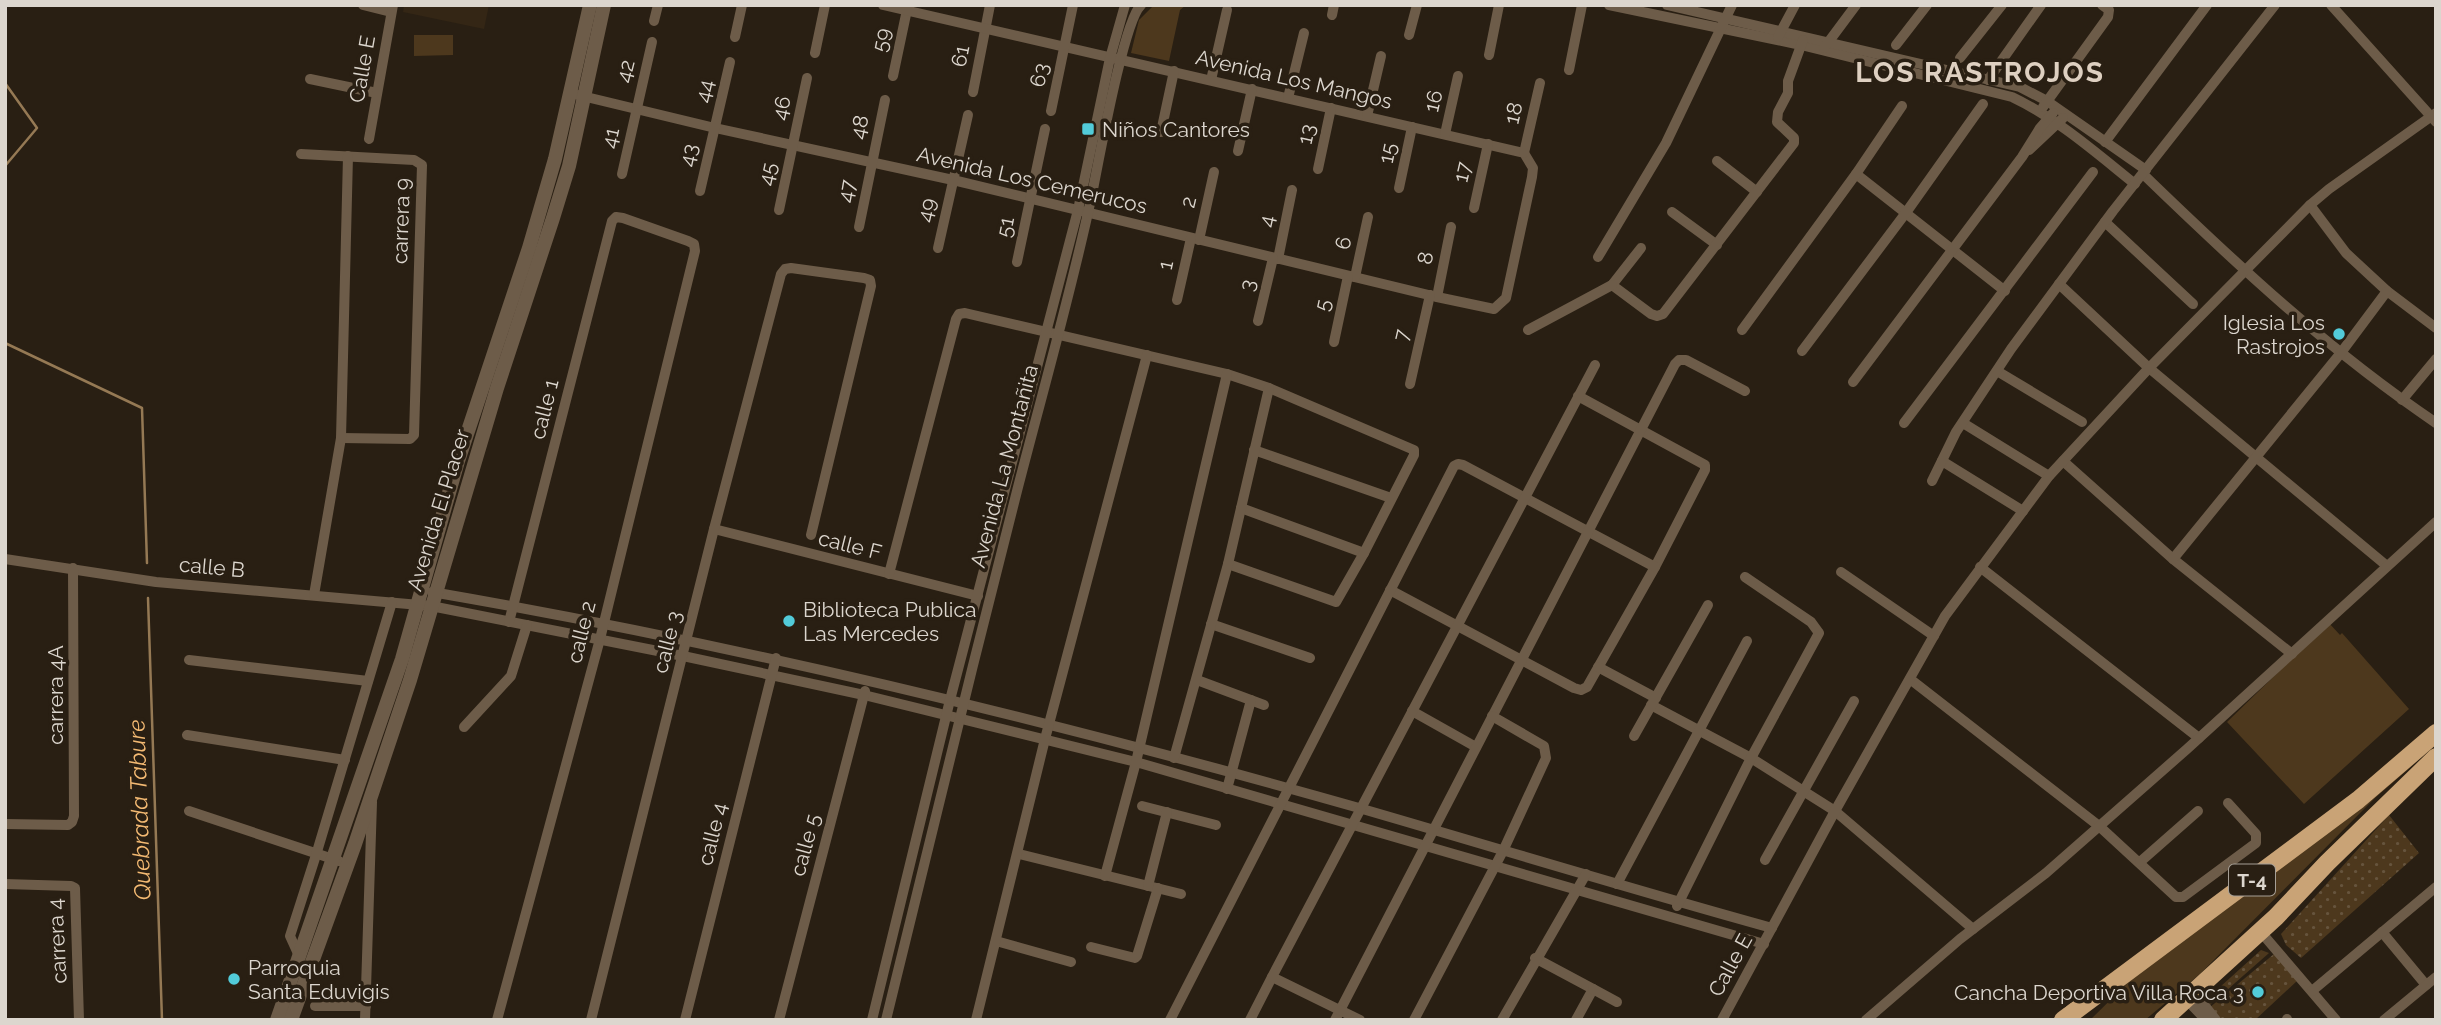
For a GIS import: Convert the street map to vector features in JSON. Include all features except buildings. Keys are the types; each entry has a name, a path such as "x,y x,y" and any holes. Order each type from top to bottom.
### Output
{"highway":[{"name":"T-4","path":"2063,1020 2080,1013 2358,800 2436,733"},
{"name":"T-4","path":"2163,1020 2260,931 2436,757"}],"street":[{"path":"363,5 392,9"},
{"name":"Avenida El Placer","path":"577,95 590,5"},
{"name":"Avenida El Placer","path":"277,1020 300,958 372,793 410,680 458,461 529,248 604,5"},
{"path":"654,21 658,5"},
{"path":"736,37 742,5"},
{"path":"814,54 825,5"},
{"name":"Avenida Los Mangos","path":"883,5 907,8 1524,153"},
{"name":"61","path":"973,92 990,5"},
{"name":"63","path":"1051,111 1073,5"},
{"name":"Avenida La Montañita","path":"886,1020 1083,211 1125,5"},
{"name":"Avenida La Montañita","path":"1116,59 1140,5"},
{"path":"1409,35 1417,5"},
{"path":"1489,55 1499,5"},
{"path":"1569,70 1582,5"},
{"path":"1609,5 1724,24 2020,87 2053,112 2135,184"},
{"path":"1667,5 1724,24"},
{"path":"1598,257 1666,143 1732,5"},
{"path":"1779,36 1795,5"},
{"path":"1824,46 1856,5"},
{"path":"1896,45 1927,5"},
{"path":"1960,58 2002,5"},
{"path":"1988,80 2041,5"},
{"path":"1853,383 2053,112 2108,17 2109,10 2102,5"},
{"path":"2105,142 2207,5"},
{"path":"1932,481 1963,423 2037,314 2105,222 2275,5"},
{"path":"2332,5 2434,117"},
{"name":"59","path":"893,76 907,8"},
{"name":"Calle E","path":"369,139 392,9"},
{"path":"1211,80 1227,10"},
{"path":"1288,98 1304,33"},
{"path":"1612,285 1651,314 1663,314 1794,143 1794,138 1777,122 1777,117 1788,93 1788,81 1803,41"},
{"name":"42","path":"635,110 652,42"},
{"path":"1824,46 2012,97 2053,112 2105,142 2144,172 2244,271 2340,354 2436,423"},
{"path":"1367,116 1381,56"},
{"name":"44","path":"715,128 730,62"},
{"path":"1161,132 1174,71"},
{"name":"16","path":"1445,134 1458,76"},
{"name":"46","path":"793,146 807,78"},
{"path":"310,79 377,93"},
{"name":"18","path":"1524,153 1540,83"},
{"path":"1238,151 1252,89"},
{"name":"Avenida Los Cemerucos","path":"577,95 793,146 953,180 1494,309 1506,298 1532,177 1533,168 1524,153"},
{"name":"48","path":"871,163 885,100"},
{"path":"1802,351 1905,214 1983,104"},
{"path":"1742,330 1902,106"},
{"name":"13","path":"1318,169 1331,108"},
{"name":"41","path":"622,174 635,110"},
{"name":"49","path":"937,248 968,115"},
{"name":"Calle E","path":"1722,1020 1945,616 2049,476 2149,368 2310,205 2434,117"},
{"name":"15","path":"1399,188 1412,127"},
{"name":"43","path":"700,191 715,128"},
{"name":"51","path":"1017,262 1045,128"},
{"name":"17","path":"1474,208 1488,145"},
{"name":"45","path":"779,210 793,146"},
{"path":"301,154 348,156 341,438 314,596"},
{"name":"carrera 9","path":"341,438 410,439 414,435 422,165 419,162 348,156"},
{"path":"1717,161 1757,192"},
{"name":"47","path":"859,227 871,163"},
{"name":"2","path":"1195,239 1214,172"},
{"path":"1904,423 2093,172"},
{"path":"1856,174 2005,291"},
{"name":"4","path":"1275,258 1292,190"},
{"path":"2310,205 2346,253 2387,291 2436,328"},
{"path":"1672,212 1717,245"},
{"name":"6","path":"1352,276 1368,216"},
{"name":"calle 1","path":"509,622 612,221 616,217 623,218 688,241 694,244 695,251"},
{"path":"2105,222 2193,304"},
{"name":"8","path":"1433,296 1451,227"},
{"name":"1","path":"1177,300 1195,239"},
{"path":"1528,330 1612,285 1642,248"},
{"name":"calle 2","path":"497,1020 600,639 695,251"},
{"name":"3","path":"1258,321 1275,258"},
{"name":"calle 3","path":"591,1020 781,274 785,269 791,268 864,278 870,280 871,286 811,535"},
{"name":"5","path":"1334,342 1352,276"},
{"path":"2059,284 2149,368 2387,566"},
{"path":"2173,559 2340,354 2387,291"},
{"name":"7","path":"1410,384 1433,296"},
{"path":"889,574 956,319 959,314 965,313 1227,374 1269,388 1414,450 1414,455 1364,553 1336,602 1228,564"},
{"name":"Avenida La Montañita","path":"872,1020 950,700 1053,333"},
{"path":"976,1020 1019,854 1045,739 1147,355"},
{"path":"2402,400 2436,359"},
{"path":"1337,1015 1434,831 1520,659 1679,360 1686,360 1745,391"},
{"path":"1250,1020 1595,365"},
{"path":"1997,371 2082,422"},
{"path":"1105,876 1136,762 1227,374"},
{"path":"1174,758 1228,564 1269,388"},
{"path":"1391,590 1581,690 1587,687 1654,567 1705,465 1578,396"},
{"path":"1963,423 2049,476"},
{"path":"1254,450 1391,498"},
{"path":"1942,461 2023,510"},
{"path":"2063,461 2173,559 2292,654"},
{"path":"1170,1020 1454,467 1458,464 1524,497 1654,567"},
{"path":"1241,508 1364,553"},
{"path":"1866,1020 1973,929 2046,873 2436,522"},
{"name":"calle F","path":"714,529 978,596"},
{"name":"calle B","path":"5,559 156,582 392,602 426,599"},
{"path":"1980,567 2199,738"},
{"name":"carrera 4A","path":"5,824 68,825 74,816 74,568"},
{"path":"1841,572 1934,636"},
{"path":"1671,918 1751,758 1819,633 1811,622 1745,577"},
{"path":"426,599 514,606 604,623 776,658 964,703 1360,808 1773,928"},
{"path":"426,599 509,622 864,695 1136,762 1763,944"},
{"name":"Avenida El Placer","path":"291,1020 398,670 426,599"},
{"path":"300,958 290,936 392,602"},
{"path":"1634,736 1708,605"},
{"path":"1212,624 1310,659"},
{"path":"464,727 511,676 527,625"},
{"path":"1617,884 1747,641"},
{"name":"calle 4","path":"685,1020 776,658"},
{"path":"189,660 368,681"},
{"path":"1598,667 1835,811 1973,929"},
{"path":"1910,679 2099,826 2176,897 2183,897 2256,843 2256,834 2228,803"},
{"name":"calle 5","path":"779,1020 867,680"},
{"path":"1197,680 1264,705"},
{"path":"1227,789 1251,700"},
{"path":"1765,860 1854,701"},
{"path":"1412,711 1476,747"},
{"path":"1414,1020 1503,851 1544,763 1544,746 1492,716"},
{"path":"187,735 345,760"},
{"path":"2393,799 2436,769"},
{"path":"365,1020 372,793"},
{"path":"1142,806 1216,825"},
{"path":"189,811 316,855 341,861"},
{"path":"2140,862 2198,811"},
{"path":"1091,947 1135,958 1137,956 1167,812"},
{"path":"1019,854 1181,894"},
{"path":"1502,1020 1535,958 1586,874"},
{"name":"carrera 4","path":"5,884 75,888 79,1020"},
{"path":"2312,991 2436,887"},
{"path":"2260,931 2336,1020"},
{"path":"2382,932 2426,985"},
{"path":"996,941 1071,962"},
{"path":"1535,958 1617,1002"},
{"path":"1272,976 1337,1015 1360,1020"},
{"path":"2384,1020 2436,977"},
{"path":"1576,1020 1593,989"},
{"path":"2190,996 2206,1020"},
{"path":"2190,996 2216,1020"},
{"path":"315,1006 366,1006"}],"shaded area":[{"path":"404,5 489,5 484,29 403,12"},
{"path":"1154,5 1186,5 1180,10 1169,61 1131,53 1139,20"},
{"path":"414,35 453,35 453,55 414,56"},
{"path":"2329,623 2340,635 2342,633 2409,709 2304,804 2227,722"},
{"path":"2436,739 2436,745 2375,798 2200,974 2145,1020 2090,1020 2144,967"},
{"path":"2389,815 2419,853 2301,958 2286,945 2281,934"},
{"path":"2261,950 2269,953 2210,1005 2210,996"},
{"path":"2274,954 2298,980 2255,1020 2209,1020 2203,1013"}],"waterway":[{"name":"Quebrada Tabure","path":"5,83 37,128 5,166"},
{"name":"Quebrada Tabure","path":"5,343 142,408 147,563"},
{"name":"Quebrada Tabure","path":"148,598 162,1020"}],"place":[{"name":"Niños Cantores","path":"1088,129"},
{"name":"Iglesia Los Rastrojos","path":"2339,334"},
{"name":"Biblioteca Publica Las Mercedes","path":"789,621"},
{"name":"Parroquia Santa Eduvigis","path":"234,979"},
{"name":"Cancha Deportiva Villa Roca 3","path":"2258,992"}],"district":[{"name":"LOS RASTROJOS","path":"1980,72"}]}
